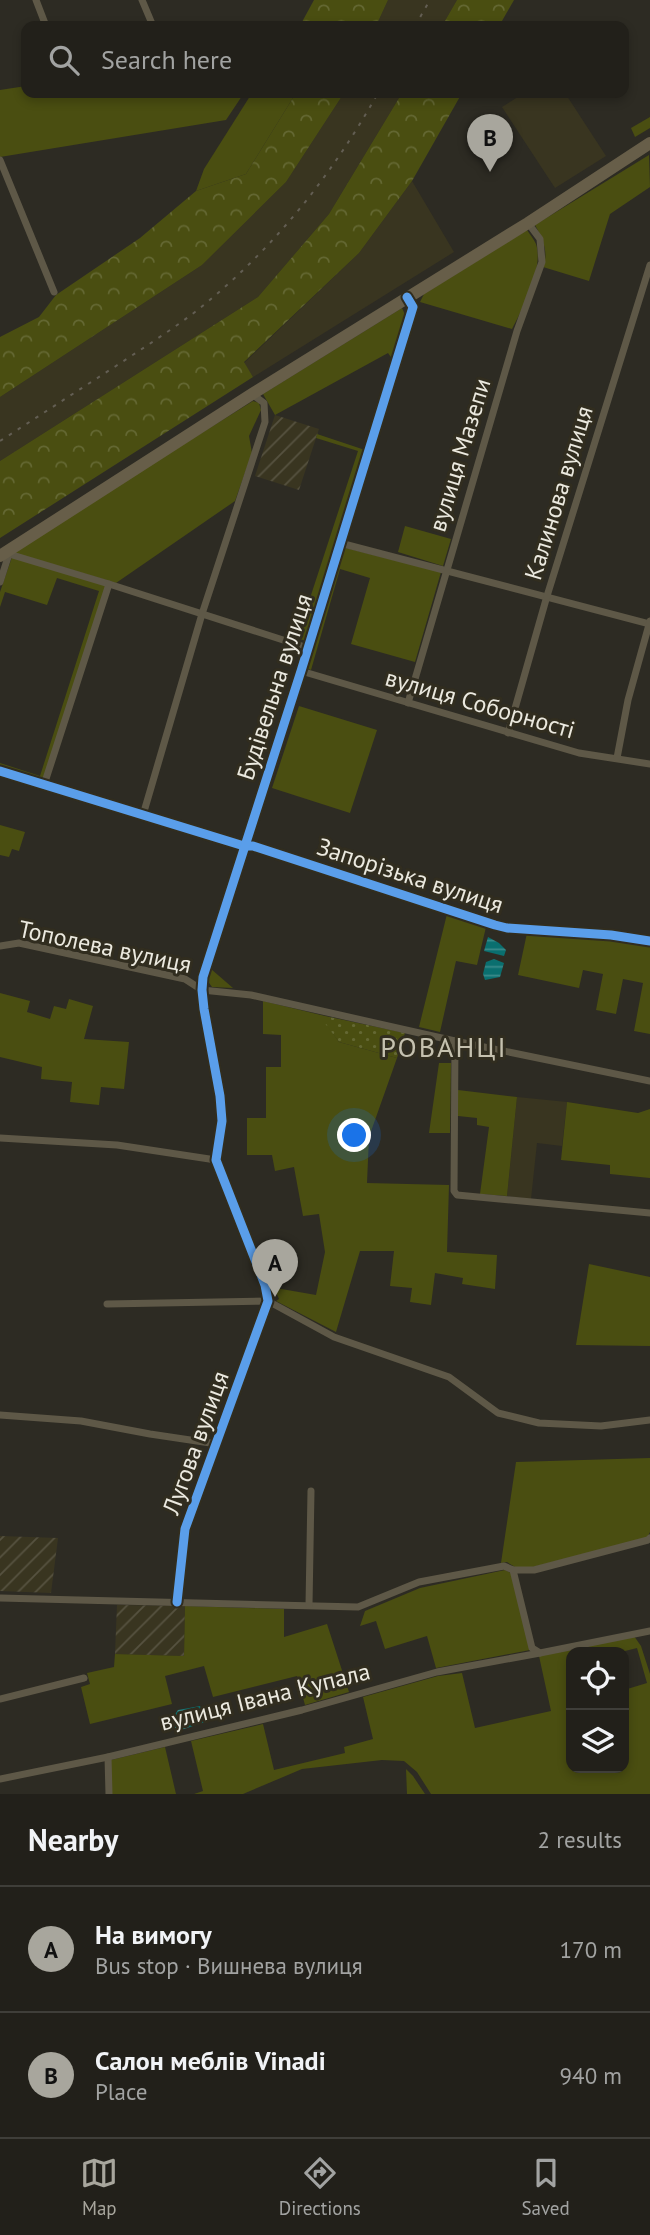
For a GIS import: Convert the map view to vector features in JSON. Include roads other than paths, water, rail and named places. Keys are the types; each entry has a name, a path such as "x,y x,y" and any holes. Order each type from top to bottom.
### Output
{"main road":[{"path":"3,555 650,143"}],"street":[{"path":"36,0 44,21"},
{"path":"142,0 151,21"},
{"path":"0,160 54,292"},
{"name":"вулиця Мазепи","path":"408,703 517,331 542,262 540,239 528,223"},
{"name":"Калинова вулиця","path":"508,733 547,596 650,265"},
{"name":"Будівельна вулиця","path":"202,989 203,977 413,307 407,298"},
{"path":"143,815 202,614 265,422 264,403 252,394"},
{"path":"340,543 650,623 628,700 617,758"},
{"path":"0,582 3,555 109,584 308,648"},
{"path":"44,785 109,584"},
{"name":"вулиця Соборності","path":"301,671 579,754 650,764"},
{"path":"0,771 244,846"},
{"name":"Запорізька вулиця","path":"244,846 253,846 507,928 611,935 650,941"},
{"name":"Тополева вулиця","path":"0,946 19,943 185,979 202,989 251,995 650,1081"},
{"path":"202,989 220,1096 222,1121 216,1160 265,1285 268,1301"},
{"path":"455,1041 454,1191 461,1196 650,1213"},
{"path":"0,1138 117,1146 216,1160"},
{"path":"107,1304 268,1301 334,1337 449,1377 498,1413 539,1423 601,1426 650,1420"},
{"name":"Лугова вулиця","path":"177,1602 186,1529 268,1301"},
{"path":"0,1415 81,1421 216,1444"},
{"path":"309,1605 311,1491"},
{"path":"0,1598 358,1607 419,1582 504,1566 513,1570 534,1570 650,1538"},
{"path":"513,1570 532,1648 540,1653"},
{"name":"вулиця Івана Купала","path":"0,1779 108,1757 302,1710 437,1672 650,1630"},
{"path":"0,1699 84,1678"},
{"path":"108,1757 109,1794"}],"water":[{"path":"488,937 506,950 504,956 484,951"},
{"path":"494,959 504,963 500,977 485,980 483,974 486,962"},
{"path":"200,1706 205,1722 178,1731 175,1728 173,1717 178,1710"}],"railway":[{"path":"418,21 430,0"},
{"path":"0,441 166,333 223,289 297,211 340,154 375,98"}],"place":[{"name":"Салон меблів Vinadi","path":"490,172"},
{"name":"На вимогу","path":"275,1297"}],"district":[{"name":"РОВАНЦІ","path":"444,1047"}]}
